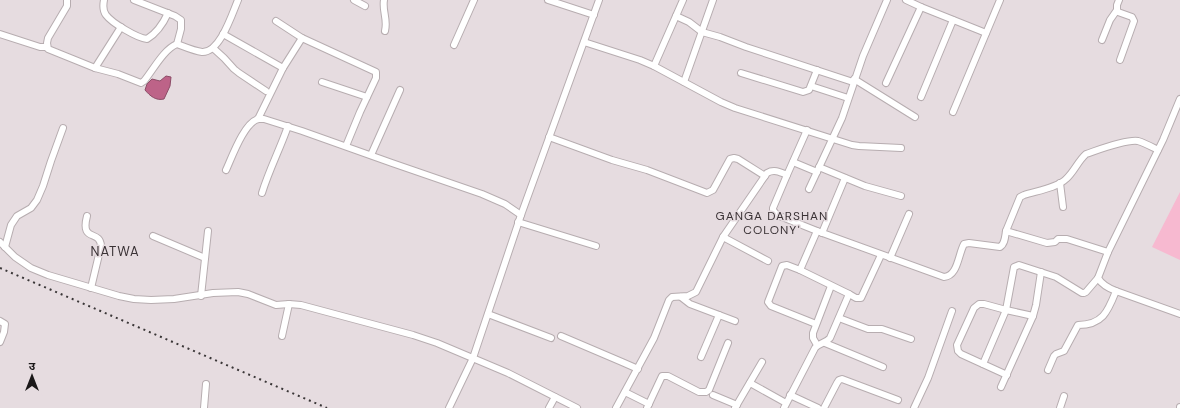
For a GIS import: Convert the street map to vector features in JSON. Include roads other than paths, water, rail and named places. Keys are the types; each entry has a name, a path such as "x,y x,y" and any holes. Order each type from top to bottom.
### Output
{"street":[{"path":"47,47 48,38 67,6 67,0"},
{"path":"104,0 105,14 121,27 142,38 147,39 151,37 162,25 168,13"},
{"path":"47,47 52,52 94,68 118,74 141,83 166,52 177,44 181,29 181,20 176,16 134,0"},
{"path":"177,44 203,52 213,48 222,34 238,0"},
{"path":"354,0 365,6"},
{"path":"384,0 383,7 387,24 386,31"},
{"path":"454,45 474,0"},
{"path":"548,0 594,15"},
{"path":"449,408 474,358 518,222 599,0"},
{"path":"654,66 684,0"},
{"path":"684,82 714,0"},
{"path":"809,189 842,118 863,56 887,0"},
{"path":"906,0 986,33"},
{"path":"953,112 1000,0"},
{"path":"1102,40 1110,20 1117,10 1119,0"},
{"path":"886,83 921,7"},
{"path":"1117,10 1118,12 1132,17 1134,21 1120,60"},
{"path":"676,16 689,22 702,32 720,37 746,48 854,81 915,117"},
{"path":"921,97 953,20"},
{"path":"276,21 302,38 376,72 376,78 346,146"},
{"path":"94,68 121,27"},
{"path":"0,34 40,48 47,47"},
{"path":"222,34 283,68"},
{"path":"226,170 242,136 248,126 258,119 283,68 302,38"},
{"path":"584,42 654,66 735,108 845,143 859,146 901,148"},
{"path":"213,48 234,69 266,91"},
{"path":"741,73 803,92 809,90 817,70"},
{"path":"322,82 367,97"},
{"path":"811,86 848,98"},
{"path":"371,155 400,90"},
{"path":"983,364 1006,310 1014,267 1019,265 1056,276 1082,293 1086,292 1098,278 1108,252 1158,150 1180,99"},
{"path":"258,119 264,119 288,126 482,194 504,204 521,215"},
{"path":"262,193 271,166 288,126"},
{"path":"6,247 11,225 17,216 31,208 37,200 63,128"},
{"path":"807,130 773,208 774,213 820,232 944,278 951,275 954,271 964,244 969,243 1000,247 1003,246 1006,232 1020,197 1060,183 1067,178 1082,158 1092,152 1133,141 1138,141 1158,150"},
{"path":"550,137 612,160 647,170 707,193 713,190 730,159 738,159 765,176"},
{"path":"793,162 818,169 865,186 901,196"},
{"path":"616,408 654,338 667,303 672,297 688,296 696,292 723,237 767,173 774,171 787,175"},
{"path":"800,270 820,232 845,178"},
{"path":"1060,183 1063,207"},
{"path":"890,258 908,214"},
{"path":"87,216 85,228 86,232 98,239 101,246 91,288"},
{"path":"518,222 596,246"},
{"path":"201,296 208,231"},
{"path":"1006,232 1047,243 1055,242 1058,239 1067,239 1108,252"},
{"path":"153,236 205,258"},
{"path":"723,237 768,261"},
{"path":"0,242 15,257 31,268 48,275 119,296 152,300 201,296 214,293 238,292 248,294 276,305 301,305 413,335 474,358 577,408"},
{"path":"816,324 771,306 768,302 782,266 787,265 800,270 856,298 861,298 881,255"},
{"path":"1001,388 1033,316 1041,272"},
{"path":"1098,278 1100,283 1116,291 1180,314"},
{"path":"817,345 813,332 831,286"},
{"path":"1048,370 1054,356 1064,351 1078,325 1090,325 1105,314 1116,291"},
{"path":"750,383 785,406 815,348 817,345 830,338 849,294"},
{"path":"681,297 690,304 735,321"},
{"path":"282,336 289,304"},
{"path":"1007,375 961,354 958,351 957,345 974,308 979,304 1033,316"},
{"path":"914,408 928,378 952,311"},
{"path":"488,314 551,338"},
{"path":"701,357 719,315"},
{"path":"839,318 868,329 882,329 911,339"},
{"path":"0,321 5,324 6,328 0,342"},
{"path":"561,336 638,369"},
{"path":"625,392 648,406 662,376 668,376 699,392 706,392 709,390 728,342"},
{"path":"825,342 883,367"},
{"path":"713,395 736,406 762,362"},
{"path":"824,408 837,383 842,379 898,400"},
{"path":"204,408 206,384"},
{"path":"790,395 818,408"},
{"path":"1060,408 1064,396"},
{"path":"549,408 554,397"}],"railway":[{"path":"0,268 327,408"}],"district":[{"name":"GANGA DARSHAN COLONY'","path":"772,223"},
{"name":"NATWA","path":"115,251"}]}
